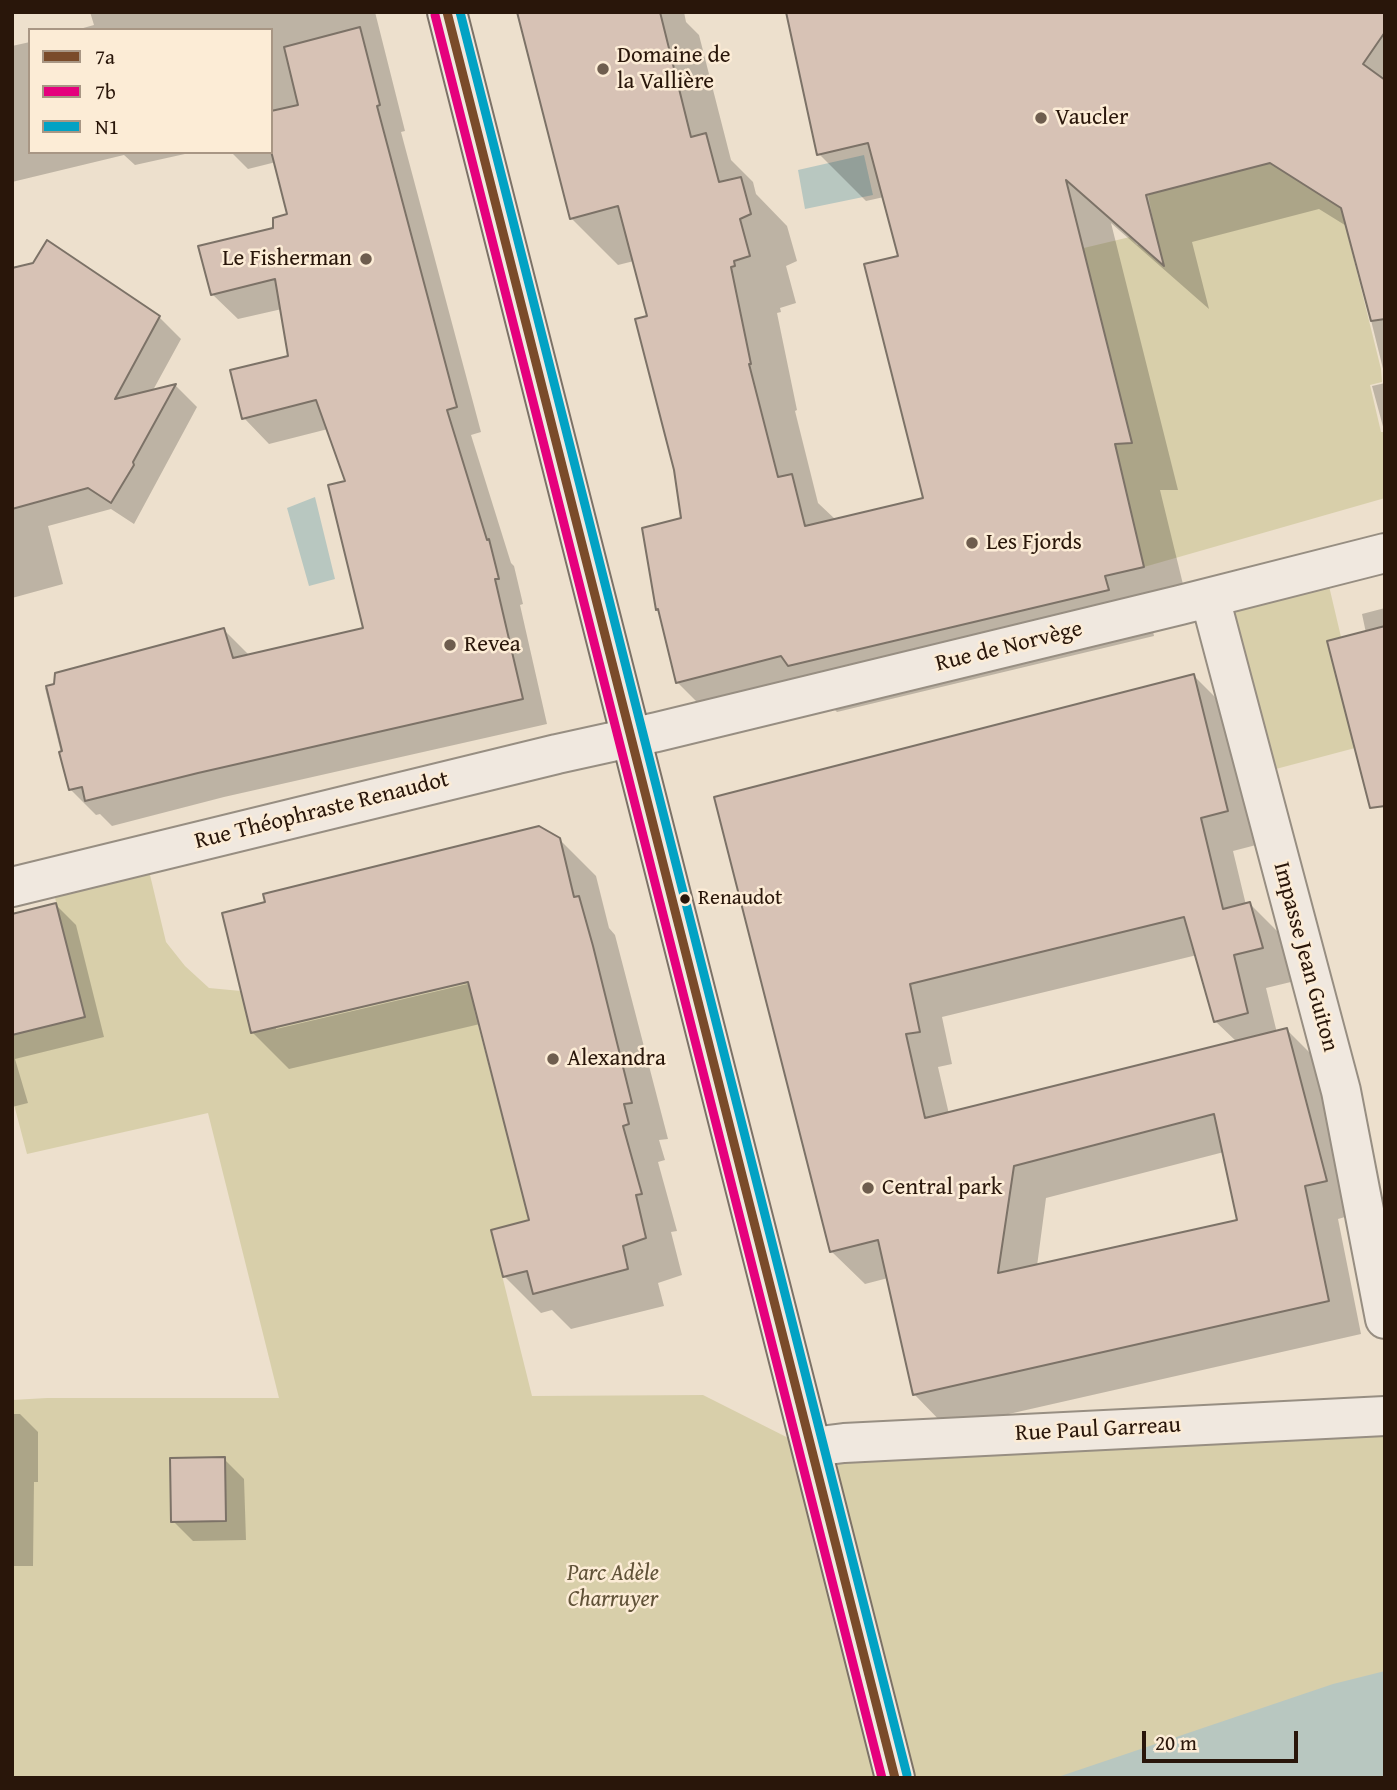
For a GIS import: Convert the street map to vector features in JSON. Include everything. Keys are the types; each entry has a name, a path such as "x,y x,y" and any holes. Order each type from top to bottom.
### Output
{"street":[{"path":"447,12 895,1778"},
{"name":"Rue de Norvège","path":"631,737 1210,598 1385,553"},
{"name":"Impasse Jean Guiton","path":"1210,598 1340,1091 1385,1319"},
{"name":"Rue Théophraste Renaudot","path":"12,887 631,737"},
{"name":"Rue Paul Garreau","path":"812,1447 844,1443 1385,1416"}],"green space":[{"path":"1269,162 1341,208 1381,369 1382,382 1370,385 1381,432 1385,432 1385,498 1144,567 1115,444 1132,443 1071,251 1130,237 1137,245 1147,240 1155,230 1148,195"},
{"path":"1325,569 1341,637 1328,641 1355,748 1257,774 1210,598"},
{"name":"Parc Adèle Charruyer","path":"145,854 166,942 185,966 209,988 241,991 251,1033 340,1012 429,971 482,985 487,1007 474,1010 524,1199 535,1219 491,1231 532,1396 703,1395 838,1463 1385,1434 1385,1778 12,1778 12,1400 279,1398 208,1113 27,1154 12,1097 12,1035 85,1017 50,878"}],"shaded area":[{"path":"864,155 873,195 805,209 798,170"},
{"path":"315,497 335,579 309,586 287,508"},
{"path":"1385,1671 1385,1778 1055,1778 1333,1684"}],"building":[{"path":"517,12 660,12 691,137 706,133 719,182 741,177 751,214 740,219 750,256 734,261 735,266 731,267 749,364 778,477 792,474 805,526 923,498 864,264 898,256 868,143 817,155 786,12 1385,12 1385,32 1363,64 1385,80 1385,319 1371,321 1341,208 1270,163 1146,195 1164,266 1066,180 1132,443 1115,444 1144,567 1105,576 1109,590 788,666 781,656 676,683 658,609 656,610 642,528 681,518 674,470 635,319 647,316 618,206 570,219"},
{"path":"360,27 380,105 377,106 457,407 447,410 487,540 489,539 499,579 495,579 523,699 85,801 82,787 69,790 59,752 62,751 46,686 54,684 55,673 224,628 233,658 363,628 328,485 345,481 316,400 242,419 230,370 288,356 275,279 211,295 198,246 273,228 273,218 287,214 272,154 273,111 298,105 284,47"},
{"path":"47,240 160,316 115,399 176,384 111,503 88,488 12,509 12,268 33,263"},
{"path":"1385,626 1385,806 1370,808 1327,641"},
{"path":"1194,674 1228,811 1201,818 1223,909 1250,902 1263,948 1234,955 1248,1013 1214,1022 1184,917 910,984 920,1032 906,1034 925,1118 1287,1028 1327,1181 1305,1186 1329,1301 913,1395 878,1240 830,1252 714,797","holes":["1214,1114 1237,1220 998,1273 1014,1166"]},
{"name":"Alexandra","path":"539,826 560,838 574,897 579,896 593,946 632,1103 624,1104 629,1124 623,1126 642,1194 636,1195 646,1238 623,1246 628,1269 533,1294 527,1271 503,1277 491,1230 529,1220 468,982 251,1033 222,913 265,902 263,894"},
{"path":"56,903 85,1017 12,1035 12,914"},
{"path":"225,1457 226,1521 171,1522 170,1458"}],"transit line":[{"name":"7a","path":"447,12 895,1778"},
{"name":"N1","path":"460,12 907,1775"},
{"name":"7b","path":"435,15 882,1778"}],"place":[{"name":"Domaine de la Vallière","path":"603,69"},
{"name":"Vaucler","path":"1041,118"},
{"name":"Le Fisherman","path":"366,259"},
{"name":"Les Fjords","path":"972,543"},
{"name":"Revea","path":"450,645"},
{"name":"Renaudot","path":"685,899"},
{"name":"Alexandra","path":"553,1059"},
{"name":"Central park","path":"868,1188"}]}
